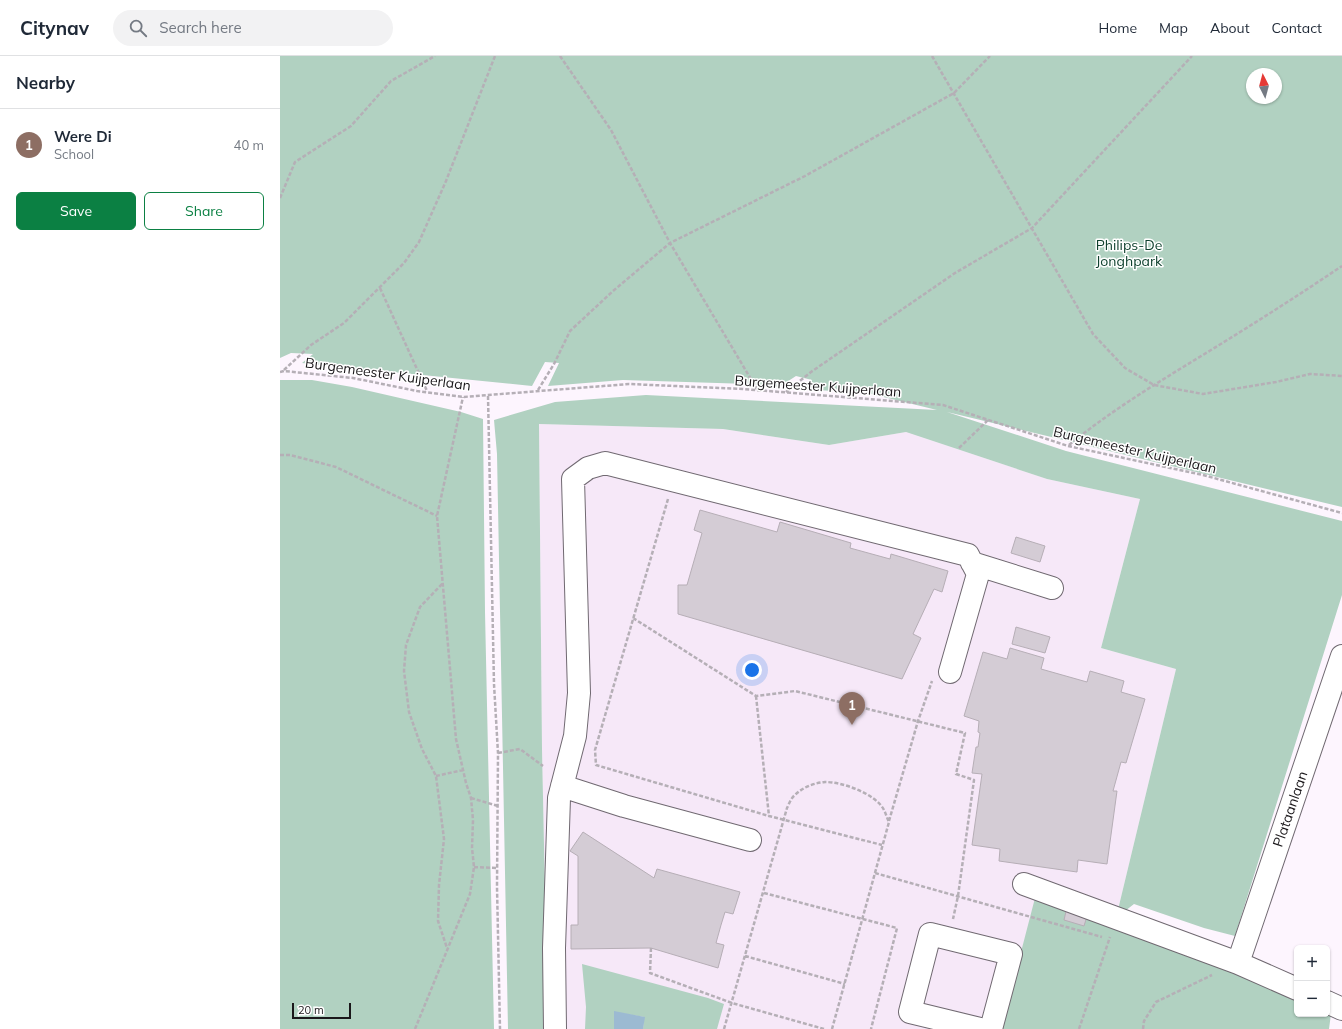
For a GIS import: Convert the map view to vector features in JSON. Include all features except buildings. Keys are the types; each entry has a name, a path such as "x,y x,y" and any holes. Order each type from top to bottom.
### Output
{"street":[{"path":"555,1029 554,940 559,798 575,736 578,693 573,479 588,468 604,463 968,555 978,574 950,672"},
{"path":"972,563 1052,588"},
{"name":"Plataanlaan","path":"1238,963 1342,656"},
{"path":"562,786 624,806 750,840"},
{"path":"1024,884 1238,963 1294,988"},
{"path":"980,1029 910,1012 930,934 1011,954 991,1029"},
{"path":"1330,1003 1342,1009"}],"path":[{"path":"280,198 295,162 351,126 391,81 434,56"},
{"path":"284,371 311,345 344,323 404,263 419,242 446,181 495,56"},
{"path":"560,56 611,130 670,243 758,391"},
{"path":"932,56 1093,334 1125,368 1154,385 1203,394 1276,382 1310,374 1342,376"},
{"path":"538,391 554,364 570,331 613,291 670,243 805,176 954,93 990,56"},
{"path":"785,393 811,372 955,273 1032,228 1192,56"},
{"path":"1068,446 1093,426 1154,385 1290,301 1342,266"},
{"path":"380,288 427,392"},
{"name":"Burgemeester Kuijperlaan","path":"280,372 284,371 353,378 427,392 463,397 629,384 758,391 942,405 1068,446 1203,475 1342,513"},
{"path":"488,396 494,684 498,753 500,1029"},
{"path":"415,1029 470,894 474,867 471,798 456,739 437,516 463,397"},
{"path":"959,448 988,420"},
{"path":"280,455 290,455 336,468 437,516"},
{"path":"674,480 595,750 596,765 784,821 882,846"},
{"path":"442,584 420,607 406,645 404,671 409,712 422,749 436,776 444,839 439,885 438,922 448,949"},
{"path":"633,618 756,696 795,691 965,733 956,774 974,780 958,896 948,938"},
{"path":"832,1029 918,721 937,668 950,672"},
{"path":"756,696 768,816"},
{"path":"498,753 520,749 543,766"},
{"path":"436,776 463,770"},
{"path":"724,1029 787,808 793,796 808,785 826,782 844,785 860,790 874,799 884,809 889,822"},
{"path":"471,798 498,806"},
{"path":"474,867 498,868"},
{"path":"875,873 1110,939"},
{"path":"764,893 897,928 871,1029"},
{"path":"1078,1029 1116,918"},
{"path":"651,948 650,972 732,1003 824,1029"},
{"path":"745,956 845,984"},
{"path":"1143,1029 1144,1021 1156,1002 1238,963"}],"shaded area":[{"path":"539,424 723,429 829,445 906,432 1047,479 1140,499 1101,648 1176,669 1116,918 1001,1029 555,1029 546,940 542,749"}],"green space":[{"name":"Philips-De Jonghpark","path":"280,56 1342,56 1342,507 947,412 1066,451 1342,521 1342,595 1235,936 1204,928 1134,904 1116,918 1176,669 1101,648 1140,499 1047,479 906,432 829,445 723,429 539,424 542,749 546,940 555,1029 508,1029 497,454 494,420 555,402 646,395 937,410 867,393 800,389 812,380 796,376 779,387 749,384 623,380 548,386 559,363 545,362 532,386 302,363 313,354 291,353 280,358"},
{"path":"280,380 312,380 352,387 461,412 483,419 485,612 494,1029 280,1029"},
{"path":"1035,898 1121,926 1294,999 1294,1017 1330,1017 1331,1014 1329,1029 1001,1029"},
{"path":"582,964 708,998 724,1004 717,1029 643,1029 644,1017 614,1012 614,1029 585,1029 586,1007"}],"water":[{"path":"614,1011 645,1017 643,1029 614,1029"}],"place":[{"name":"Were Di","path":"852,725"}]}
